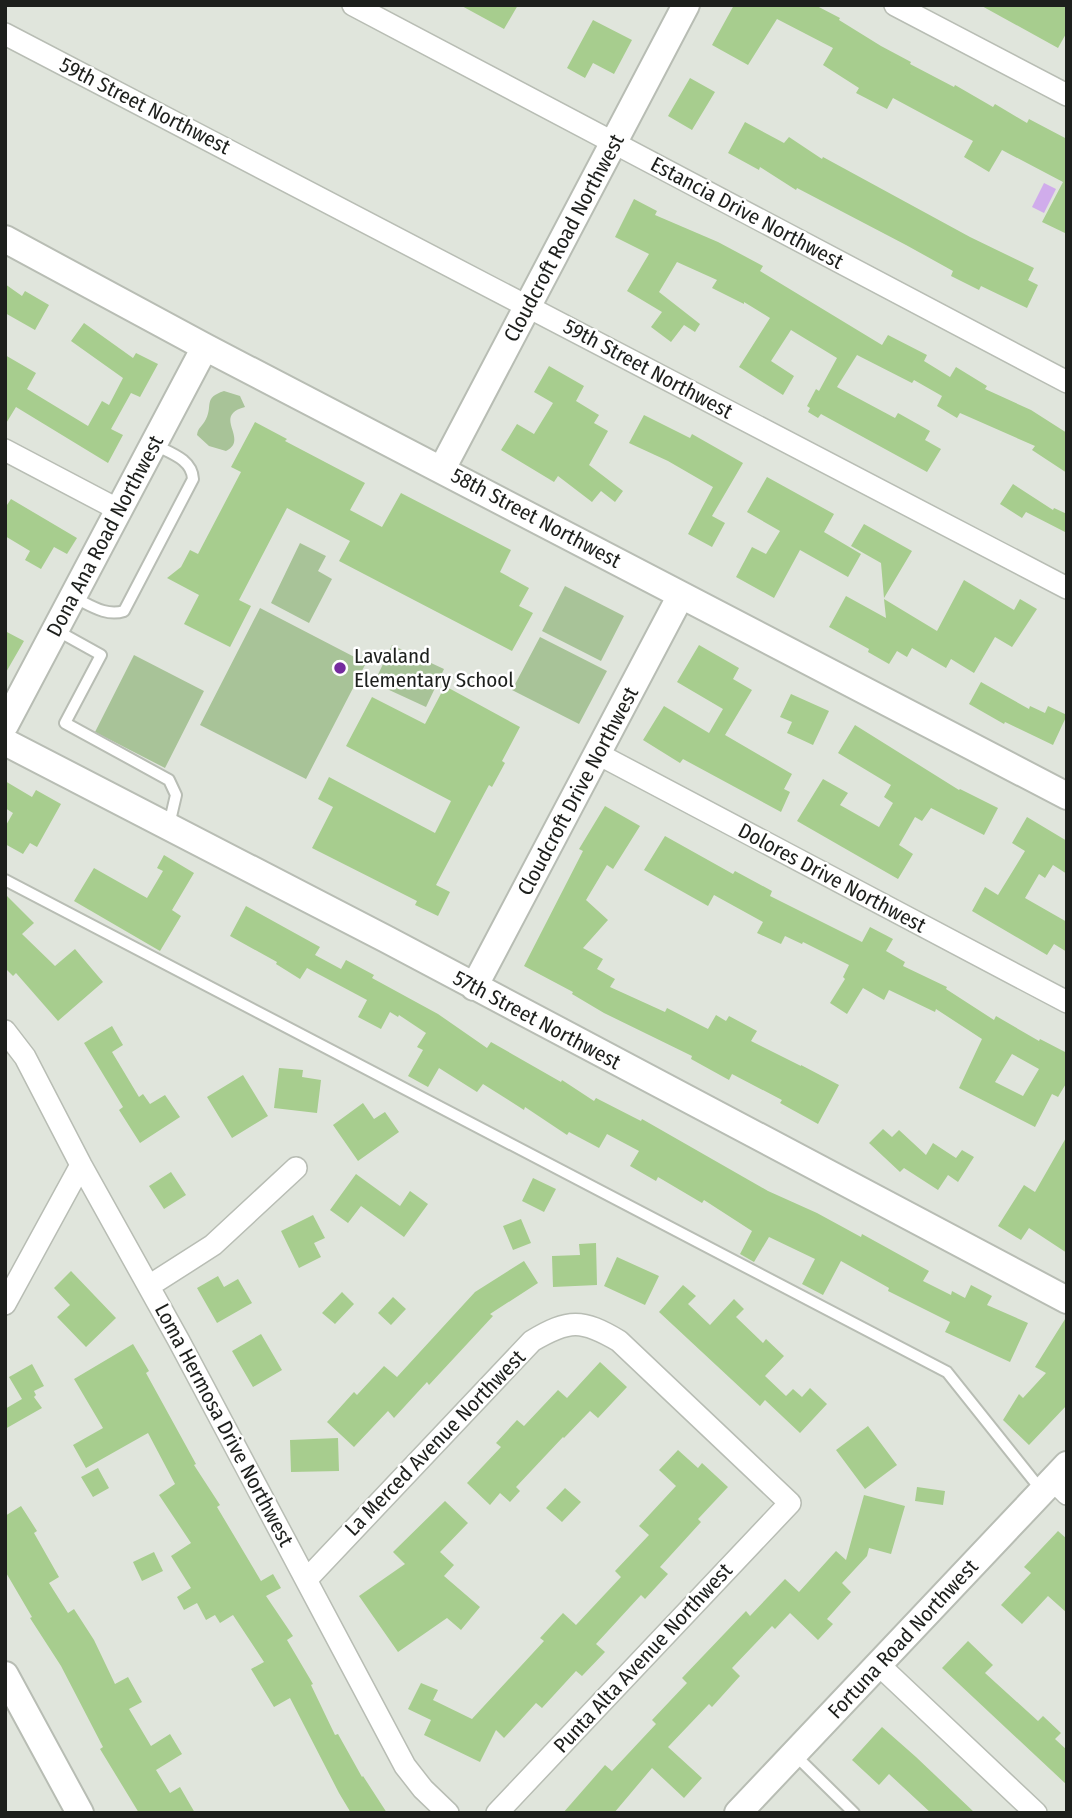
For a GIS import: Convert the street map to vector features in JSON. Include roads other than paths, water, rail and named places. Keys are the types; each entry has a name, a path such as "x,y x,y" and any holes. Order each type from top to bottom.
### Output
{"street":[{"name":"Estancia Drive Northwest","path":"353,5 1067,382"},
{"name":"Cloudcroft Road Northwest","path":"442,469 686,5"},
{"path":"895,5 1067,95"},
{"name":"59th Street Northwest","path":"5,34 1067,588"},
{"name":"58th Street Northwest","path":"5,239 205,347 1067,796"},
{"name":"Dona Ana Road Northwest","path":"5,724 205,347"},
{"path":"5,450 119,510"},
{"name":"Cloudcroft Drive Northwest","path":"474,987 681,595"},
{"name":"57th Street Northwest","path":"5,742 1067,1300"},
{"name":"Dolores Drive Northwest","path":"598,754 1067,1002"},
{"name":"Loma Hermosa Drive Northwest","path":"5,1031 25,1057 405,1766 423,1789 448,1813"},
{"path":"5,1304 81,1165"},
{"path":"149,1286 212,1245 296,1168"},
{"name":"La Merced Avenue Northwest","path":"307,1579 532,1341 552,1329 574,1323 596,1327 619,1341 790,1503"},
{"name":"Fortuna Road Northwest","path":"738,1813 1057,1483"},
{"name":"Punta Alta Avenue Northwest","path":"497,1813 790,1503"},
{"path":"879,1665 1036,1813"},
{"path":"5,1675 80,1813"}],"lane":[{"path":"73,597 106,613 124,611 193,479 193,471 187,463 153,444"},
{"path":"55,630 101,655 65,723 169,780 176,795 169,827"},
{"path":"5,880 947,1372 1057,1483"},
{"path":"794,1754 854,1813"}],"place":[{"name":"Lavaland Elementary School","path":"340,668"}]}
